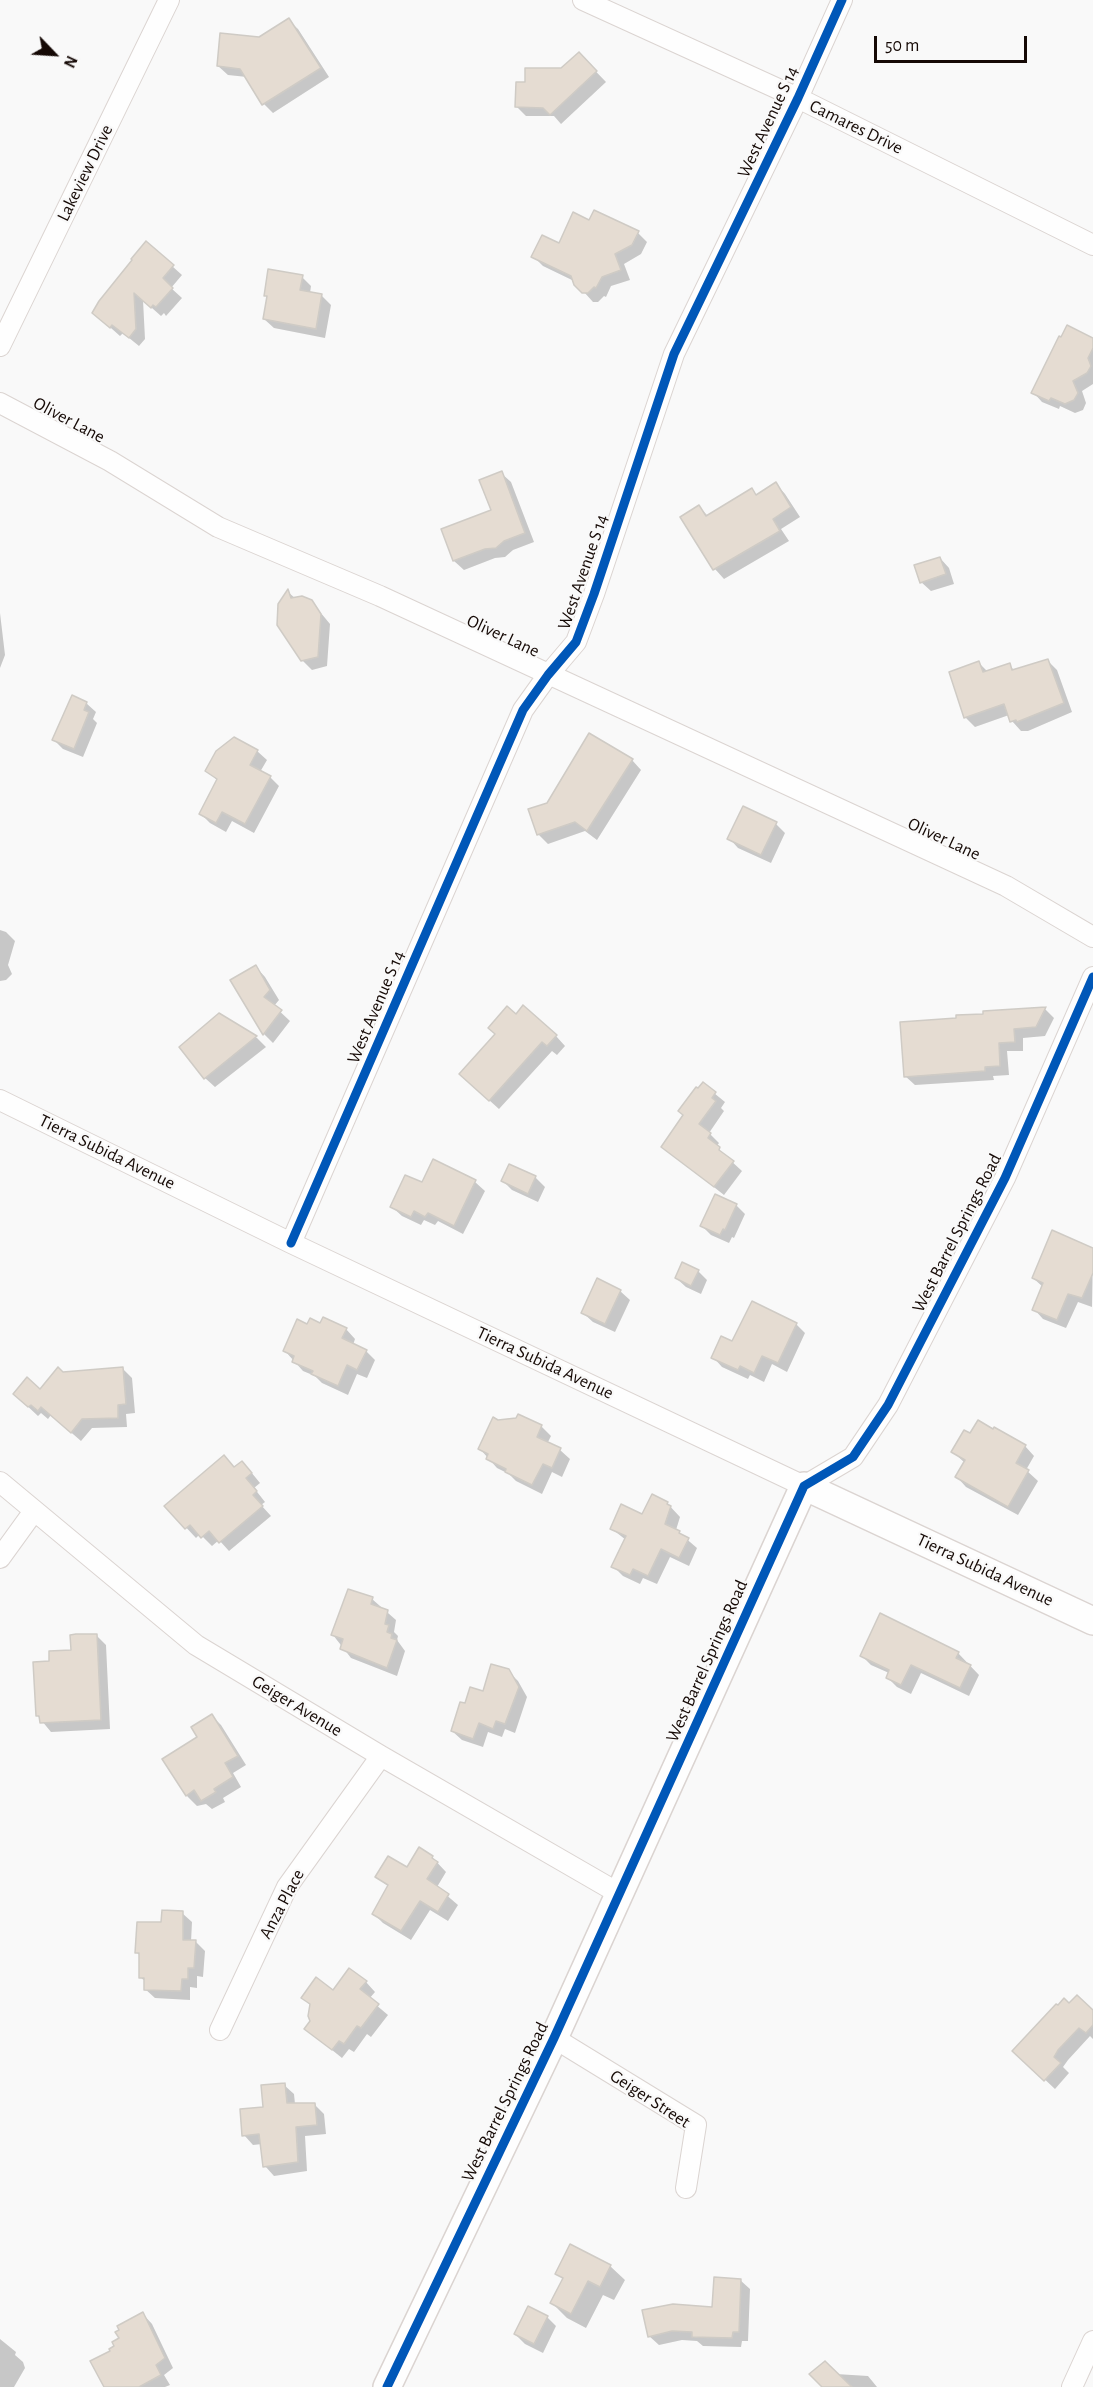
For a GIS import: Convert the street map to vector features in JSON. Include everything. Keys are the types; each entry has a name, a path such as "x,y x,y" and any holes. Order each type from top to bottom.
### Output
{"street":[{"name":"Lakeview Drive","path":"0,346 169,0"},
{"name":"Camares Drive","path":"583,0 798,98 1093,245"},
{"name":"West Avenue S 14","path":"291,1243 523,710 576,642 598,583 674,354 798,98 842,0"},
{"name":"Oliver Lane","path":"0,403 110,461 218,527 380,596 1006,886 1093,937"},
{"name":"West Barrel Springs Road","path":"387,2387 554,2038 804,1486 853,1457 888,1405 1005,1178 1093,977"},
{"name":"Tierra Subida Avenue","path":"0,1100 291,1243 1093,1621"},
{"name":"Geiger Avenue","path":"0,1482 196,1645 381,1756 620,1894"},
{"path":"0,1558 34,1511"},
{"name":"Anza Place","path":"220,2031 287,1887 381,1756"},
{"name":"Geiger Street","path":"554,2038 696,2125 686,2188"},
{"path":"1072,2387 1093,2341"}],"building":[{"path":"289,18 321,68 262,105 240,69 217,66 220,33 259,37"},
{"path":"579,52 597,71 550,115 543,108 515,107 516,82 525,82 525,68 561,68"},
{"path":"594,210 639,231 632,245 615,254 621,270 602,277 596,288 594,287 588,293 582,293 574,285 571,276 531,257 542,235 559,243 573,212 589,220"},
{"path":"146,241 174,265 163,278 173,288 156,307 153,305 151,308 134,293 136,329 129,338 112,325 110,328 92,313"},
{"path":"268,269 303,275 300,290 322,294 316,329 263,319"},
{"path":"1067,325 1093,338 1093,348 1088,358 1091,366 1087,373 1073,381 1078,393 1074,400 1065,404 1051,398 1049,401 1031,393 1059,336 1061,337"},
{"path":"502,471 525,533 504,541 496,548 485,549 453,561 441,529 491,510 479,480"},
{"path":"776,482 791,507 773,519 780,531 713,570 680,517 699,505 706,516 752,488 756,495"},
{"path":"940,557 946,574 920,583 914,565"},
{"path":"288,589 291,598 302,596 312,600 321,614 318,657 301,661 277,625 278,604"},
{"path":"1048,659 1064,703 1017,722 1016,720 1010,722 1004,704 964,718 949,672 979,661 983,672 1010,663 1012,670"},
{"path":"72,695 87,702 84,710 89,712 74,749 52,740"},
{"path":"589,733 633,759 587,831 575,822 537,835 528,809 547,803"},
{"path":"234,737 258,750 250,765 271,776 245,824 222,812 216,823 199,814 217,779 205,771 216,751"},
{"path":"743,806 777,822 761,855 727,839"},
{"path":"256,965 270,990 264,997 282,1010 263,1035 230,980"},
{"path":"523,1005 557,1035 547,1046 542,1042 489,1101 459,1074 495,1034 488,1028 507,1006 516,1014"},
{"path":"1046,1007 1036,1027 1014,1029 1015,1042 999,1043 1000,1066 985,1067 985,1071 904,1077 900,1022 956,1018 956,1015 983,1014 983,1011"},
{"path":"219,1013 257,1036 204,1079 179,1047"},
{"path":"703,1082 716,1092 712,1098 716,1101 699,1124 711,1133 708,1138 720,1147 719,1150 734,1161 714,1187 661,1147 683,1115 678,1111 696,1087 698,1088"},
{"path":"433,1159 476,1180 454,1226 428,1213 425,1217 414,1211 411,1217 390,1207 405,1175 422,1182"},
{"path":"509,1164 536,1176 528,1194 501,1181"},
{"path":"715,1194 737,1204 725,1230 723,1229 720,1235 700,1226"},
{"path":"1052,1230 1093,1248 1093,1273 1082,1298 1068,1294 1057,1320 1032,1310 1043,1283 1032,1278"},
{"path":"682,1262 699,1270 691,1286 675,1278"},
{"path":"597,1278 621,1290 605,1324 581,1313"},
{"path":"752,1301 797,1323 778,1363 762,1356 754,1373 740,1366 738,1370 711,1358 721,1336 732,1341"},
{"path":"323,1317 347,1328 342,1338 367,1350 357,1370 347,1365 338,1386 311,1374 313,1371 292,1362 294,1356 283,1351 297,1319 307,1324 310,1318 320,1323"},
{"path":"58,1367 63,1372 123,1367 126,1404 118,1405 118,1418 82,1419 71,1433 41,1407 38,1411 31,1405 28,1407 13,1394 27,1377 40,1389"},
{"path":"518,1414 542,1425 537,1437 561,1448 552,1468 543,1464 532,1485 505,1472 506,1469 486,1459 488,1454 478,1449 493,1417 498,1420 516,1418"},
{"path":"978,1420 1026,1445 1016,1463 1029,1470 1008,1507 955,1477 965,1460 951,1452 964,1430 970,1433"},
{"path":"224,1455 234,1467 242,1461 252,1473 246,1478 257,1491 253,1495 263,1506 219,1543 209,1531 201,1538 190,1525 185,1529 164,1506"},
{"path":"652,1494 671,1506 665,1524 689,1538 679,1558 661,1549 648,1576 633,1569 630,1575 611,1567 626,1536 610,1529 621,1504 642,1514"},
{"path":"348,1589 373,1597 371,1604 388,1610 385,1624 389,1625 387,1632 392,1634 391,1638 397,1640 387,1668 340,1649 343,1639 331,1635"},
{"path":"880,1613 959,1652 956,1658 971,1665 960,1688 911,1665 901,1685 886,1678 889,1670 860,1656"},
{"path":"97,1634 101,1720 40,1723 39,1716 36,1716 33,1662 49,1661 49,1651 71,1650 70,1635"},
{"path":"491,1664 509,1669 519,1687 505,1724 496,1721 493,1729 479,1723 473,1739 451,1731 460,1702 465,1703 470,1687 483,1691"},
{"path":"212,1714 238,1756 225,1763 233,1777 201,1801 194,1790 186,1796 162,1759 197,1737 191,1727"},
{"path":"419,1847 438,1862 427,1879 449,1894 438,1912 420,1901 401,1931 372,1914 388,1885 375,1877 388,1856 407,1867"},
{"path":"162,1910 183,1911 183,1940 196,1940 194,1968 188,1968 188,1979 182,1979 181,1991 144,1990 144,1978 139,1978 139,1953 135,1953 137,1922 161,1922"},
{"path":"349,1968 367,1981 360,1989 379,2004 361,2028 357,2026 344,2044 339,2041 332,2050 304,2029 310,2021 308,2016 310,2004 301,1998 316,1977 333,1990"},
{"path":"1077,1995 1093,2010 1093,2025 1086,2033 1079,2028 1058,2050 1054,2057 1061,2063 1044,2081 1012,2051 1056,2004 1058,2005 1064,1998 1069,2003"},
{"path":"285,2083 287,2103 315,2103 317,2125 296,2127 298,2162 263,2167 259,2134 242,2136 240,2109 263,2107 261,2085"},
{"path":"570,2244 611,2265 600,2287 588,2281 571,2314 550,2303 563,2278 555,2274"},
{"path":"714,2277 741,2279 739,2332 733,2332 732,2338 692,2337 692,2332 672,2331 648,2337 642,2310 673,2304 712,2307"},
{"path":"528,2306 548,2316 534,2344 514,2334"},
{"path":"143,2312 165,2358 156,2365 161,2375 139,2387 104,2387 90,2361 110,2351 109,2349 114,2346 112,2342 119,2338 115,2332 119,2330 117,2326"},
{"path":"825,2361 852,2387 822,2387 809,2374"}],"cycle path":[{"path":"291,1243 523,710 576,642 674,354 798,98 842,0"},
{"path":"387,2387 554,2038 804,1486 853,1457 888,1405 1005,1178 1093,977"}]}
